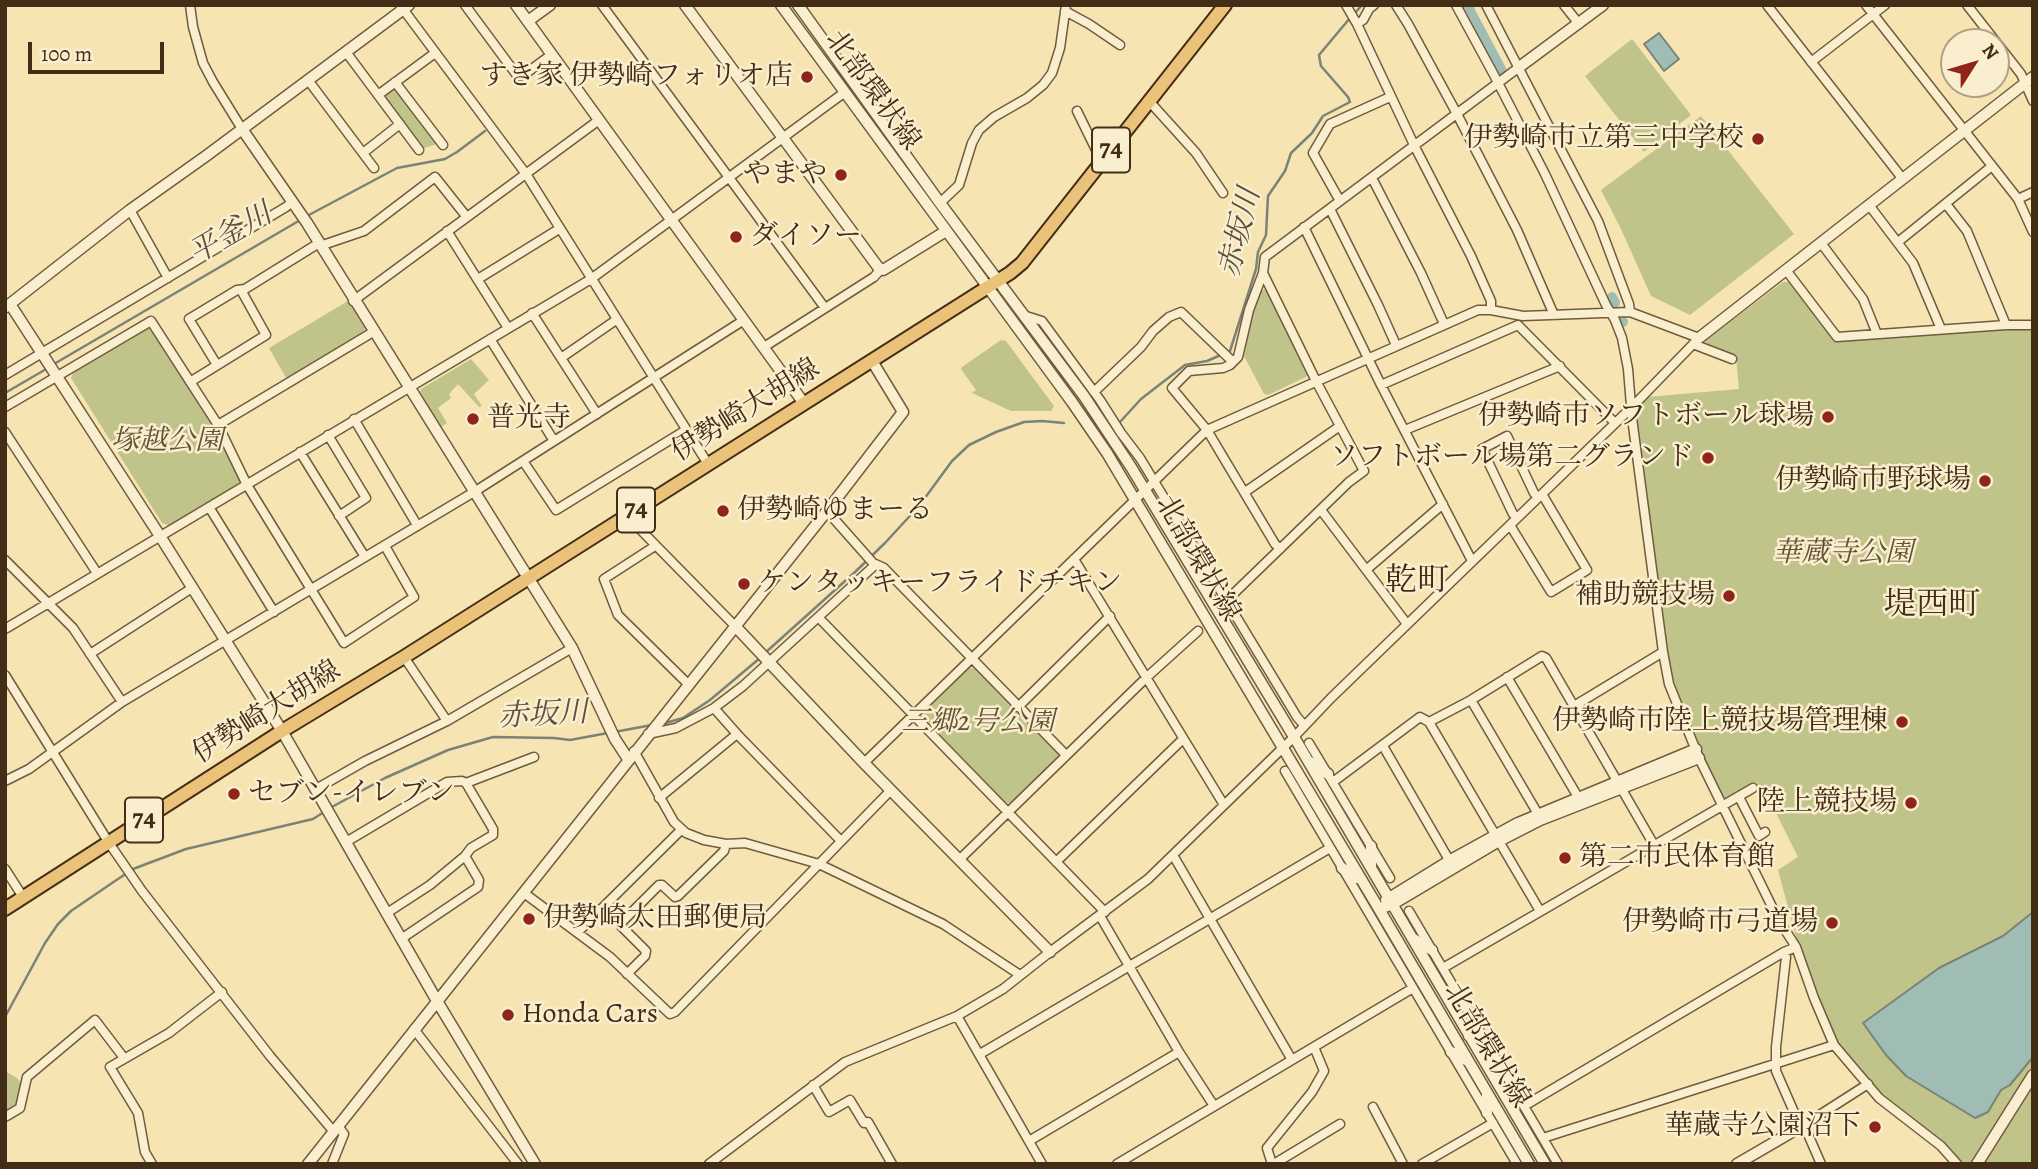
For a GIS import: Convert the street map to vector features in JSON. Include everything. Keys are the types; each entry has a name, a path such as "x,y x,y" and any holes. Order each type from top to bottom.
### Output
{"main road":[{"name":"伊勢崎大胡線","path":"5,909 282,731 404,657 803,402 872,361 1022,263 1225,5"}],"street":[{"path":"190,5 203,63 216,89 307,223 353,301 572,648 615,739 631,755 674,822 681,830 704,840 726,844 745,843 819,864 943,924 1020,975"},
{"path":"465,5 516,74 525,74 551,55"},
{"path":"516,5 803,402"},
{"path":"528,21 550,5"},
{"path":"601,5 825,308"},
{"path":"685,5 881,269"},
{"name":"北部環状線","path":"781,5 946,230 993,284 1026,316 1089,403 1145,490 1294,737 1545,1164"},
{"name":"北部環状線","path":"798,5 940,203 1136,500 1529,1164"},
{"path":"1346,5 1471,256 1491,301 1491,310"},
{"path":"1357,24 1374,5"},
{"path":"1396,5 1517,230 1554,315"},
{"path":"1456,5 1545,174 1622,338 1663,652 1669,684 1698,753 1778,919 1796,947 1834,1045 1883,1102 1941,1146 1957,1164"},
{"path":"1486,5 1598,221 1630,312"},
{"path":"1564,5 1579,24"},
{"path":"1280,549 1208,430 1172,388 1189,371 1223,368 1238,357 1249,310 1263,273 1265,257 1603,5"},
{"path":"1767,5 1902,178"},
{"path":"1866,5 2018,199 2033,232"},
{"path":"1811,62 1885,5"},
{"path":"1967,5 1985,28"},
{"path":"535,1164 437,1001 282,731 160,536 7,306 130,210 404,7 526,174 708,464"},
{"path":"940,203 959,185 972,142 979,130 994,117 1027,98 1052,74 1058,58 1065,8 1120,45"},
{"path":"346,52 419,150"},
{"path":"378,95 435,52"},
{"path":"2010,58 2029,79 2033,101"},
{"path":"709,1164 845,1062 957,1016 986,1000 1148,880 1632,407 1696,341 2029,79"},
{"path":"308,80 374,168"},
{"path":"396,82 443,145"},
{"path":"5,629 591,278 845,92"},
{"path":"1340,201 1313,153 1330,124 1390,97"},
{"path":"1150,101 1196,153 1223,193"},
{"path":"1077,111 1101,162"},
{"path":"353,301 598,120"},
{"path":"363,153 400,124"},
{"path":"1898,242 1992,166"},
{"path":"217,365 189,319 237,290 245,289 320,245 364,231 435,177 466,216"},
{"path":"1372,178 1444,324"},
{"path":"2018,199 2033,192"},
{"path":"1946,204 1967,232 2006,325"},
{"path":"1869,205 1913,263 1941,329"},
{"path":"5,375 42,356 286,208 295,206"},
{"path":"1330,209 1396,345"},
{"path":"130,210 168,278"},
{"path":"1304,227 1381,385 1472,561"},
{"path":"478,279 559,229"},
{"path":"764,347 874,277 881,269 946,230"},
{"path":"447,231 508,328"},
{"path":"1821,243 1864,299 1877,334"},
{"path":"1786,270 1837,337 2033,325"},
{"path":"1226,601 1349,482 1364,471 1263,273"},
{"path":"190,382 267,335 241,290"},
{"path":"864,763 1208,430 1472,312 1491,310 1523,316 1630,312 1732,359"},
{"path":"1094,392 1141,347 1153,331 1169,317 1181,312 1234,362"},
{"path":"532,313 597,414"},
{"path":"1026,316 1042,321 1094,392 1154,481 1297,718 1304,725"},
{"path":"561,358 616,320"},
{"path":"5,781 29,769 122,702 474,492 744,320"},
{"path":"5,407 151,321 218,425 247,485 344,643 414,597 385,546"},
{"path":"1381,385 1518,325 1615,423"},
{"path":"218,425 373,332"},
{"path":"490,339 554,441"},
{"path":"308,1164 903,412 872,361"},
{"path":"1405,430 1560,366"},
{"path":"354,419 417,525"},
{"path":"1245,492 1340,426"},
{"path":"523,461 556,510 686,430"},
{"path":"5,432 97,573"},
{"path":"328,435 366,498 340,516"},
{"path":"1510,525 1551,592 1587,570 1540,496 1534,493 1507,436 1482,449 1517,518"},
{"path":"300,452 365,557"},
{"path":"1366,570 1443,504"},
{"path":"209,507 274,612"},
{"path":"1321,510 1407,624"},
{"path":"827,511 875,565 884,568 1066,755"},
{"path":"627,516 1050,952"},
{"path":"654,546 604,579 618,615 688,684"},
{"path":"1074,559 1224,805"},
{"path":"5,561 73,628 122,702"},
{"path":"648,734 676,728 715,708 743,686 875,565"},
{"path":"90,654 192,588"},
{"path":"1018,707 1110,616"},
{"path":"819,618 1056,862 1102,914 1128,966 1214,1106"},
{"path":"960,859 1198,631"},
{"path":"316,789 365,761 447,721 572,648"},
{"path":"1574,706 1663,652"},
{"path":"1429,722 1471,700 1542,656 1546,658 1654,845"},
{"path":"404,657 447,721"},
{"path":"5,675 109,843 142,891 270,1056 336,1129 344,1134 332,1164"},
{"path":"1507,677 1578,797"},
{"path":"1471,700 1538,814"},
{"path":"715,708 841,841"},
{"path":"1330,778 1383,746 1420,717 1429,722 1540,911"},
{"path":"659,798 737,734"},
{"path":"1056,862 1183,739"},
{"path":"1309,743 1390,878"},
{"path":"1383,746 1451,864"},
{"path":"1379,909 1538,814 1698,753"},
{"path":"466,783 534,757"},
{"path":"1307,760 1330,778"},
{"path":"1285,771 1517,1164"},
{"path":"346,842 447,782 466,783 494,829 493,835 471,848 466,856 430,885 387,913"},
{"path":"1497,838 1617,784"},
{"path":"1443,968 1753,788"},
{"path":"524,893 610,957 670,1014 675,1012 891,790"},
{"path":"1739,797 1759,836 1765,832"},
{"path":"1323,836 1324,817"},
{"path":"578,932 681,830"},
{"path":"627,974 645,956 646,951 621,926 622,922 659,885 675,897 678,896 724,851 726,844"},
{"path":"1371,846 1371,869"},
{"path":"979,1054 1330,848"},
{"path":"1173,855 1292,1060"},
{"path":"401,939 478,887 479,880 466,856"},
{"path":"1342,868 1361,880"},
{"path":"5,869 23,897"},
{"path":"1409,911 1558,1164"},
{"path":"1411,937 1432,950"},
{"path":"1524,1106 1796,947"},
{"path":"1784,952 1786,957 1776,1065 1782,1087 1797,1119 1804,1125 1821,1164"},
{"path":"1412,967 1412,986"},
{"path":"1117,1164 1412,986"},
{"path":"152,1164 145,1152 138,1113 110,1067 169,1033 222,992"},
{"path":"957,1016 1042,1164"},
{"path":"1469,1036 1472,1017"},
{"path":"5,1117 20,1108 27,1077 94,1020 124,1058"},
{"path":"414,1029 518,1164"},
{"path":"1543,1138 1834,1045"},
{"path":"1314,1047 1324,1070 1312,1092 1267,1148 1273,1164 1340,1124"},
{"path":"1029,1140 1179,1052"},
{"path":"1451,1052 1468,1061"},
{"path":"1485,1062 1502,1068"},
{"path":"1977,1164 2033,1075"},
{"path":"1737,1164 1868,1084"},
{"path":"813,1085 829,1112 850,1100 864,1123 867,1122 892,1164"},
{"path":"1487,1092 1490,1118"},
{"path":"1373,1107 1403,1164"},
{"path":"1422,1164 1490,1118"}],"green space":[{"path":"1632,39 1691,115 1644,152 1585,76"},
{"path":"395,88 437,144 421,149 384,99 384,95"},
{"path":"1701,116 1794,234 1690,315 1651,296 1601,190"},
{"name":"華蔵寺公園","path":"1783,282 1789,282 1836,342 1981,329 2033,330 2033,1164 1962,1164 1947,1145 1886,1099 1833,1038 1798,944 1778,870 1798,857 1763,787 1725,802 1696,741 1671,678 1633,411 1647,397 1739,389 1736,357 1706,345 1705,341"},
{"path":"1267,289 1308,373 1306,377 1268,395 1264,394 1244,356 1251,317 1261,291"},
{"path":"348,301 365,328 364,331 286,378 269,348"},
{"name":"塚越公園","path":"151,329 213,427 240,479 238,484 170,526 162,523 71,378 73,373"},
{"path":"1001,340 1006,341 1054,406 1051,411 1011,411 972,393 976,390 962,367"},
{"path":"471,359 489,380 474,394 482,406 479,407 458,384 449,394 451,398 438,408 447,423 441,427 420,392 421,389"},
{"name":"三郷2号公園","path":"969,668 975,668 1058,753 1058,757 1012,803 1006,803 924,718 924,713"},
{"path":"5,1071 22,1084 18,1105 5,1114"}],"water":[{"path":"1659,33 1679,59 1664,71 1644,44"},
{"path":"2033,912 2033,1057 2010,1085 2001,1090 1988,1112 1975,1118 1906,1076 1886,1055 1863,1023 1939,968 2003,936"}],"waterway":[{"name":"赤坂川","path":"1355,13 1362,5"},
{"path":"1467,5 1502,71"},
{"name":"赤坂川","path":"1120,422 1141,399 1185,365 1207,361 1230,351 1256,269 1258,252 1266,235 1268,196 1285,171 1291,153 1312,133 1323,116 1350,102 1321,66 1319,55 1350,18"},
{"name":"平釜川","path":"307,216 397,168 445,159 485,131"},
{"name":"平釜川","path":"54,364 302,219"},
{"path":"1612,297 1615,303"},
{"path":"1621,318 1623,322"},
{"name":"平釜川","path":"5,393 48,368"},
{"name":"赤坂川","path":"765,653 885,543 919,506 952,461 969,445 1024,422 1064,423"},
{"name":"赤坂川","path":"662,724 683,718 710,700 760,658"},
{"name":"赤坂川","path":"614,732 652,725"},
{"name":"赤坂川","path":"330,808 385,778 448,750 493,737 570,740 608,733"},
{"name":"赤坂川","path":"5,1017 58,924 71,911 133,869 186,849 313,819 324,812"}],"place":[{"name":"すき家 伊勢崎フォリオ店","path":"807,77"},
{"name":"伊勢崎市立第三中学校","path":"1758,139"},
{"name":"やまや","path":"841,175"},
{"name":"ダイソー","path":"736,237"},
{"name":"伊勢崎市ソフトボール球場","path":"1828,417"},
{"name":"普光寺","path":"473,419"},
{"name":"ソフトボール場第二グランド","path":"1708,458"},
{"name":"伊勢崎市野球場","path":"1985,481"},
{"name":"伊勢崎ゆまーる","path":"723,511"},
{"name":"ケンタッキーフライドチキン","path":"744,584"},
{"name":"補助競技場","path":"1729,596"},
{"name":"伊勢崎市陸上競技場管理棟","path":"1902,722"},
{"name":"セブン-イレブン","path":"234,794"},
{"name":"陸上競技場","path":"1911,803"},
{"name":"第二市民体育館","path":"1565,858"},
{"name":"伊勢崎太田郵便局","path":"529,919"},
{"name":"伊勢崎市弓道場","path":"1832,923"},
{"name":"Honda Cars","path":"508,1015"},
{"name":"華蔵寺公園沼下","path":"1875,1127"}],"district":[{"name":"乾町","path":"1417,582"},
{"name":"堤西町","path":"1932,606"}]}
